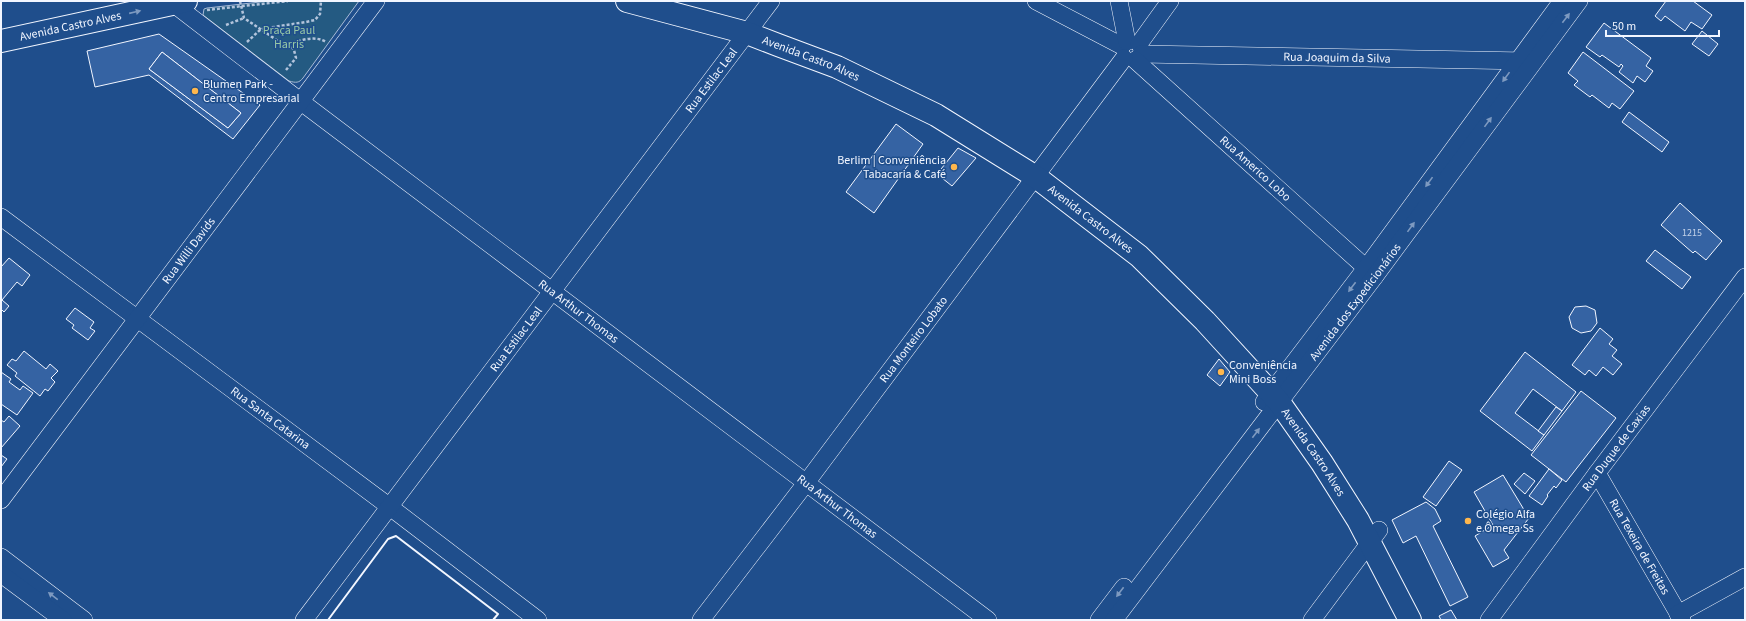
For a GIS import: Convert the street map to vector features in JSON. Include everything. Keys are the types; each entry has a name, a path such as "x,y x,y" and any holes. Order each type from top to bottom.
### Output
{"main road":[{"name":"Avenida Castro Alves","path":"1,41 78,17 120,1"},
{"name":"Avenida Castro Alves","path":"632,1 751,28"},
{"name":"Avenida Castro Alves","path":"673,1 751,28 837,67 939,109 1040,171 1143,251 1205,321 1279,393 1322,464 1374,536 1424,620"},
{"name":"Avenida Castro Alves","path":"1,27 176,2"},
{"name":"Avenida Castro Alves","path":"1374,536 1410,620"}],"street":[{"name":"Rua Willi Davids","path":"1,500 376,1"},
{"name":"Rua Estilac Leal","path":"304,620 771,1"},
{"path":"1036,1 1131,51"},
{"path":"1118,1 1131,51"},
{"name":"Rua Monteiro Lobato","path":"701,620 1170,1"},
{"name":"Avenida dos Expedicionários","path":"1099,620 1187,513 1371,272 1526,60 1562,1"},
{"name":"Avenida dos Expedicionários","path":"1526,60 1579,1"},
{"name":"Rua Arthur Thomas","path":"176,2 275,83 988,620"},
{"name":"Rua Joaquim da Silva","path":"1131,51 1526,60"},
{"name":"Rua Americo Lobo","path":"1131,51 1371,272"},
{"name":"Rua Santa Catarina","path":"1,218 390,507 538,620"},
{"name":"Rua Duque de Caxias","path":"1489,620 1597,473 1745,277"},
{"name":"Rua Texeira de Freitas","path":"1597,473 1680,617"},
{"name":"Avenida dos Expedicionários","path":"1114,620 1187,513"},
{"path":"1312,620 1374,536"},
{"path":"1,557 84,620"},
{"path":"1,574 63,620"},
{"path":"1680,617 1745,578"}],"path":[{"path":"240,1 244,18 284,45 305,39 322,40 338,50"},
{"path":"205,13 207,10 288,1"},
{"path":"260,29 316,20 320,14 321,1"},
{"path":"275,83 296,58 294,50 289,44"}],"green space":[{"name":"Praça Paul Harris","path":"269,1 359,1 303,78 299,82 295,82 289,81 203,15 204,9 207,8"}],"building":[{"path":"1666,1 1693,1 1712,15 1702,29 1691,22 1685,31 1665,16 1661,21 1655,16"},
{"path":"1604,23 1651,58 1646,66 1653,71 1645,82 1637,76 1633,83 1619,72 1623,66 1621,64 1619,67 1602,55 1600,57 1586,47"},
{"path":"1702,31 1718,44 1709,56 1692,44"},
{"path":"159,34 260,105 233,139 149,75 95,87 87,51","holes":["162,52 241,113 228,128 149,69"]},
{"name":"Blumen Park - Centro Empresarial","path":"162,52 241,113 228,128 149,69"},
{"path":"1583,52 1634,91 1620,109 1612,103 1609,108 1592,95 1590,97 1574,85 1578,81 1568,73"},
{"path":"1629,112 1669,142 1662,152 1622,122"},
{"path":"896,124 923,144 874,213 846,192"},
{"path":"958,148 976,158 952,186 937,174"},
{"path":"1680,203 1722,241 1706,260 1695,251 1693,253 1661,225"},
{"path":"1655,250 1691,277 1682,289 1646,261"},
{"path":"9,258 30,275 22,286 17,282 2,300 9,306 4,312 1,309 1,267"},
{"path":"1586,306 1595,310 1597,323 1591,331 1581,333 1572,328 1569,317 1575,307"},
{"path":"75,308 94,322 90,328 95,331 88,340 72,328 74,325 66,319"},
{"path":"1600,328 1613,339 1609,344 1617,350 1612,356 1622,364 1613,375 1603,367 1596,376 1589,370 1585,375 1572,365"},
{"path":"24,351 46,369 50,364 58,371 51,378 55,382 48,391 45,389 40,396 15,376 17,373 7,365 12,359 16,361"},
{"path":"1525,352 1576,392 1562,411 1533,389 1515,413 1544,435 1532,451 1480,411"},
{"path":"1219,359 1230,372 1220,386 1207,375"},
{"path":"1,372 11,379 9,382 20,390 23,386 33,393 17,415 1,404"},
{"path":"1581,391 1616,418 1566,482 1531,455"},
{"path":"1556,407 1562,411 1544,435 1538,431"},
{"path":"9,416 20,426 1,448 1,420 4,422"},
{"path":"1,455 7,459 1,467"},
{"path":"1449,461 1462,470 1436,506 1423,497"},
{"path":"1549,469 1562,480 1556,488 1554,486 1542,505 1529,496"},
{"path":"1524,473 1535,481 1525,494 1514,484"},
{"path":"1503,475 1529,518 1504,550 1509,558 1493,567 1475,536 1493,525 1474,492"},
{"path":"1426,502 1435,509 1441,521 1433,526 1468,597 1450,606 1416,536 1403,543 1392,520"},
{"path":"1451,610 1457,620 1441,620 1439,616"}],"wall":[{"path":"328,620 388,539 396,536 498,614 493,620"}],"place":[{"name":"Blumen Park - Centro Empresarial","path":"195,91"},
{"name":"Berlim | Conveniência Tabacaria & Café","path":"954,167"},
{"name":"Conveniência Mini Boss","path":"1221,372"},
{"name":"Colégio Alfa e Ômega Ss","path":"1468,521"}]}
